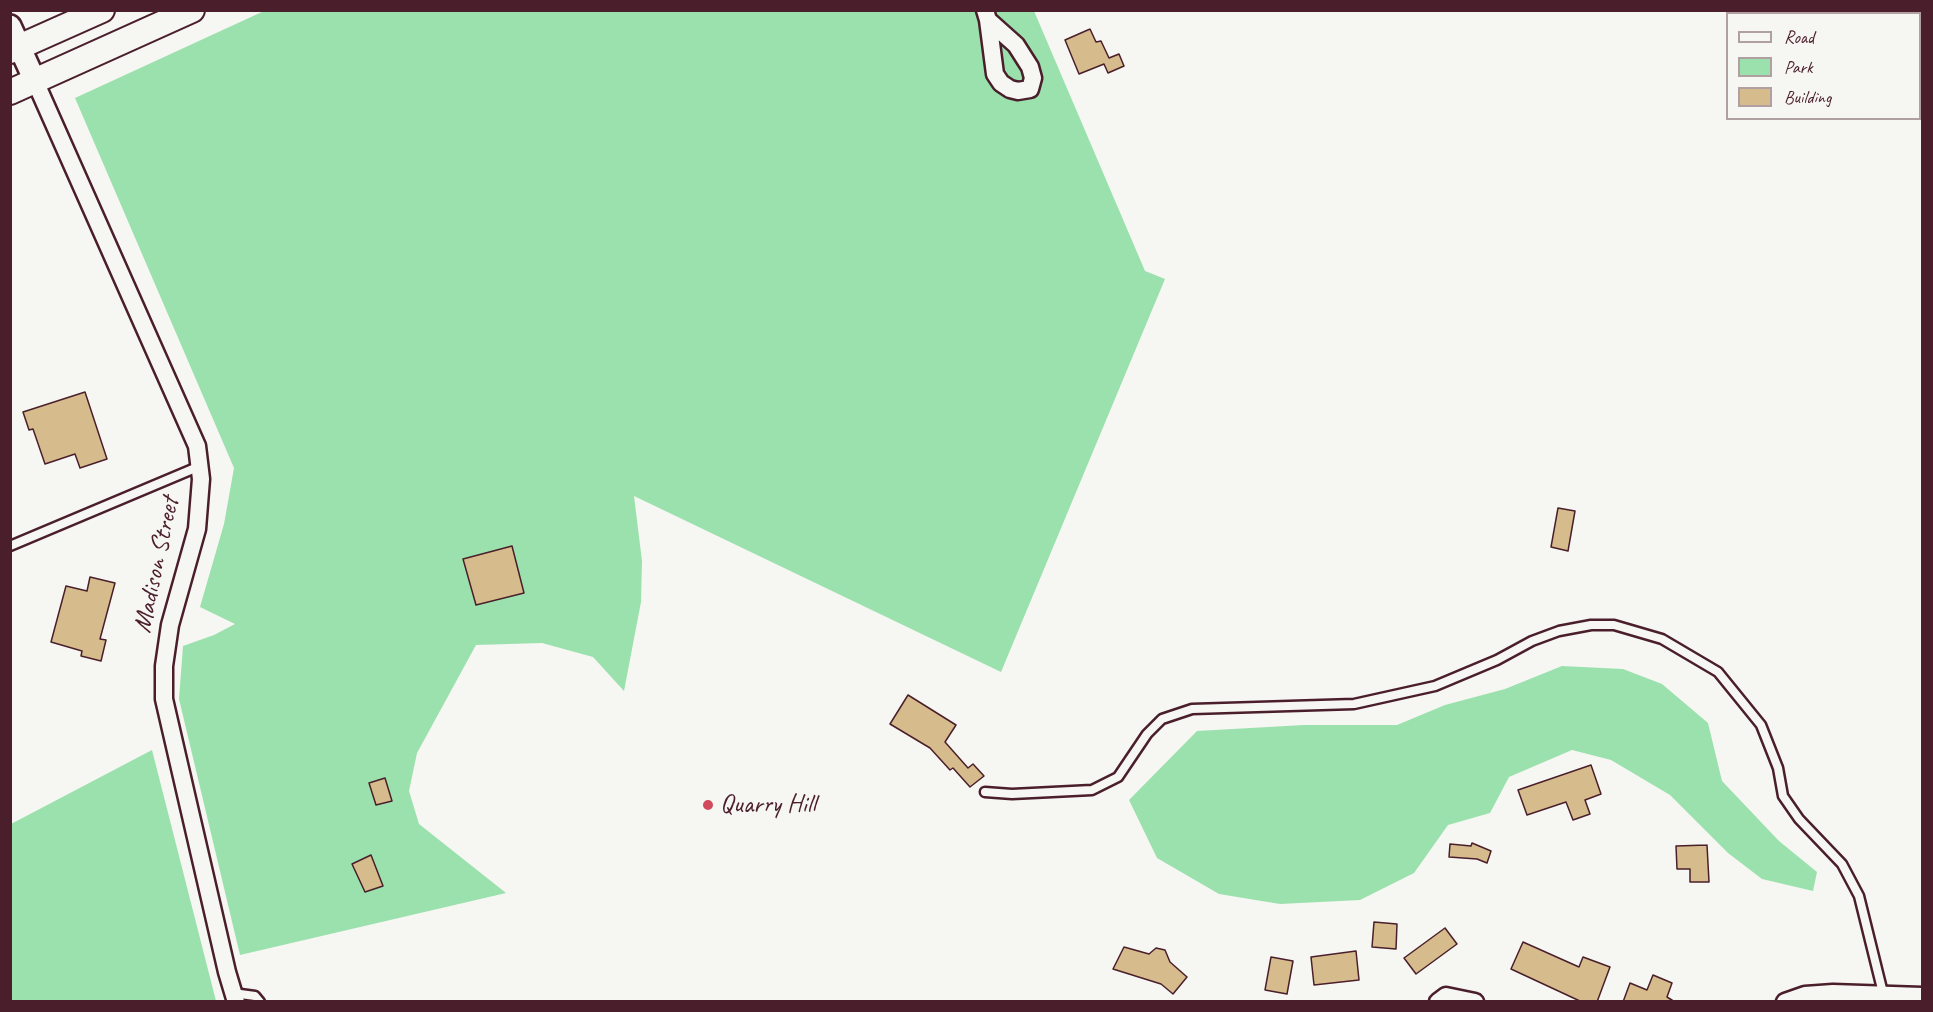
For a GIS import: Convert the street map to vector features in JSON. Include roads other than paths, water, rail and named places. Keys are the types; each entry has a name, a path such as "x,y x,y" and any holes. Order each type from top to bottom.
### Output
{"main road":[{"path":"14,41 102,10"},
{"path":"10,92 192,10"}],"street":[{"name":"Madison Street","path":"14,41 35,81 197,446 201,479 196,529 170,625 164,666 164,699 224,961 235,997"},
{"path":"1785,1002 1805,994 1883,993 1923,996"},
{"path":"1438,1002 1446,996 1475,1002"}],"lane":[{"path":"10,546 200,466"},
{"path":"986,792 1012,794 1092,790 1118,777 1147,734 1162,719 1192,709 1354,704 1435,686 1497,660 1532,641 1559,632 1591,625 1614,626 1662,639 1718,672 1761,724 1778,768 1783,796 1799,819 1842,864 1859,896 1883,993"},
{"path":"235,997 255,996 260,1002"}],"place":[{"name":"Quarry Hill","path":"708,805"}]}
